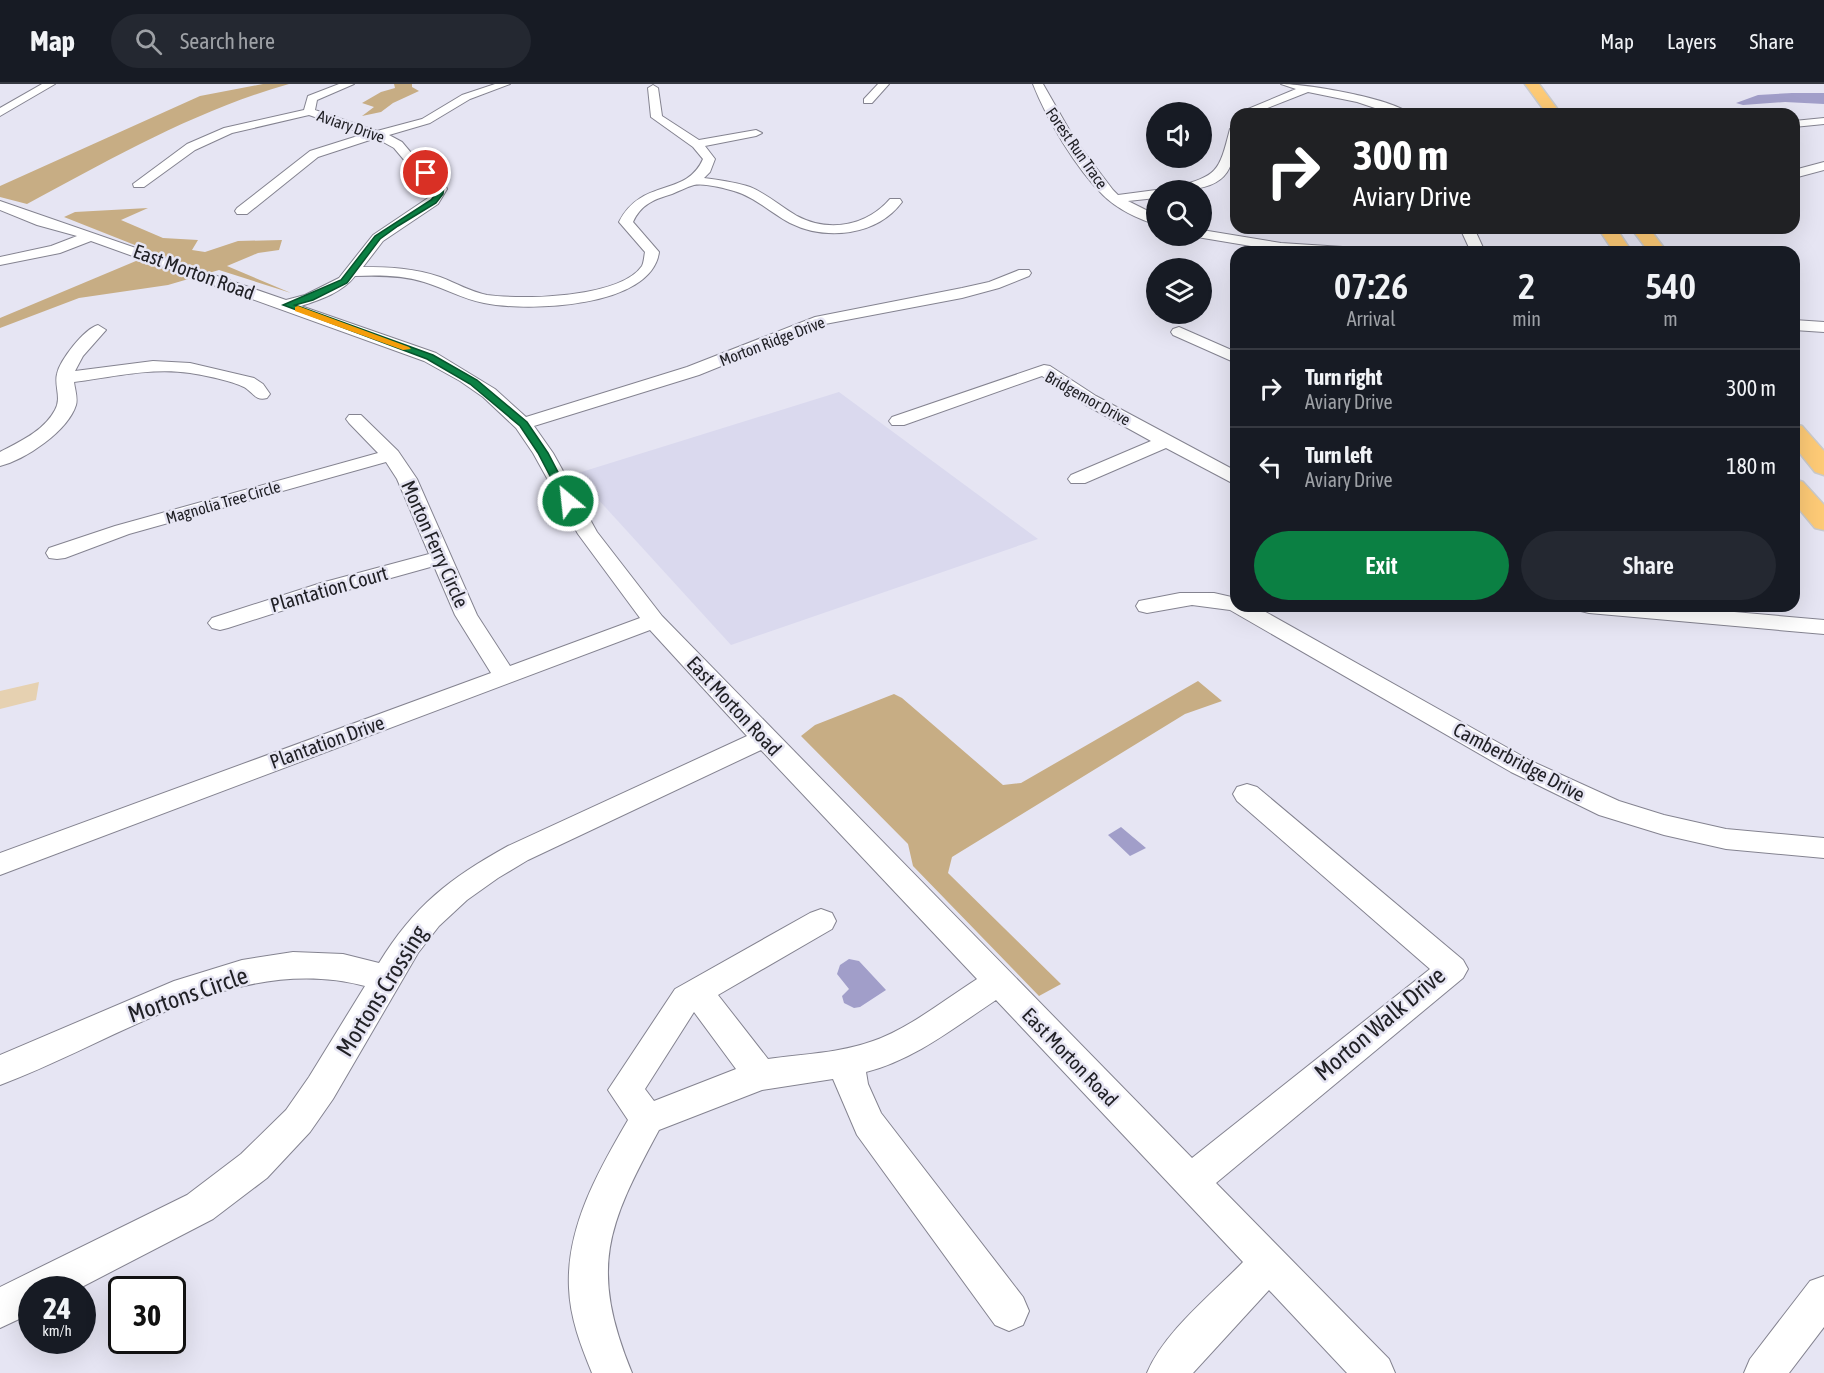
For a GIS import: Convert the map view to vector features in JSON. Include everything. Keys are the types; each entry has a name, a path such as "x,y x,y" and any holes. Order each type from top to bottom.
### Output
{"highway":[{"path":"1532,84 1550,108"},
{"path":"1800,438 1824,467"},
{"path":"1800,494 1824,522"}],"street":[{"path":"0,113 50,84"},
{"name":"Aviary Drive","path":"287,305 310,298 344,281 378,238 395,224 433,201 441,189 438,181 414,164 398,145 378,134 310,112 312,98 348,84"},
{"path":"242,212 314,154 337,145 426,121 466,97 505,84"},
{"path":"868,101 884,84"},
{"name":"Forest Run Trace","path":"1038,84 1045,102 1102,185 1116,199 1146,215"},
{"path":"1286,84 1374,102 1389,108"},
{"path":"352,272 417,275 438,280 471,295 505,301 558,301 604,292 635,279 646,270 651,262 652,252 626,222 628,214 644,200 694,181 703,173 709,159 697,144 657,117 653,87"},
{"path":"1257,108 1308,88"},
{"path":"139,184 191,147 228,130 310,112"},
{"path":"1800,123 1824,121"},
{"path":"697,144 756,133"},
{"path":"1209,180 1222,173 1230,152"},
{"path":"1800,172 1824,166"},
{"path":"694,181 743,189 801,223 822,227 844,228 872,222 889,211 895,202"},
{"path":"1116,199 1146,195"},
{"name":"East Morton Road","path":"0,206 287,305 440,362 489,393 523,424 543,453 588,534 654,621 1375,1373"},
{"path":"0,261 55,250 91,236"},
{"path":"1212,236 1262,246"},
{"name":"Morton Ridge Drive","path":"523,424 693,371 821,320 962,293 994,285 1024,273"},
{"path":"1800,325 1824,327"},
{"path":"0,460 35,440 60,417 69,399 65,378 74,357 98,330"},
{"path":"1179,332 1230,355"},
{"path":"65,378 132,367 175,366 248,382 261,394"},
{"name":"Bridgemor Drive","path":"898,421 1044,370 1082,395 1230,475"},
{"name":"Morton Ferry Circle","path":"356,419 391,455 407,479 466,615 505,676"},
{"path":"1078,479 1167,441"},
{"name":"Magnolia Tree Circle","path":"57,552 122,530 391,455"},
{"name":"Plantation Court","path":"220,623 319,591 440,558"},
{"name":"Camberbridge Drive","path":"1147,606 1173,599 1222,601 1230,604"},
{"name":"Camberbridge Drive","path":"1249,612 1520,766 1609,808 1664,825 1726,839 1824,848"},
{"path":"1666,612 1824,627"},
{"name":"Plantation Drive","path":"0,864 654,621"},
{"name":"Mortons Crossing","path":"64,1276 200,1207 255,1166 298,1121 321,1088 407,944 428,918 457,892 488,870 518,853 764,738"},
{"name":"Morton Walk Drive","path":"1190,1182 1452,969 1247,794"},
{"path":"647,1119 625,1090 686,998 821,921"},
{"name":"Mortons Circle","path":"0,1070 185,990 242,973 292,965 344,967 386,978"},
{"path":"612,1373 599,1341 588,1288 592,1244 615,1174 647,1119 760,1075 848,1062 880,1054 917,1035 998,982"},
{"path":"696,992 760,1075"},
{"path":"848,1062 851,1084 869,1124 1009,1311"},
{"path":"1167,1373 1193,1341 1269,1263"},
{"path":"1764,1373 1824,1295"},
{"path":"0,1308 18,1299"}],"shaded area":[{"path":"263,84 289,84 221,107 187,122 122,153 27,204 0,197 0,186 200,96"},
{"path":"394,84 412,84 412,87 419,91 393,103 381,112 362,116 374,107 362,103 381,92 395,88"},
{"path":"1824,93 1824,104 1785,102 1743,105 1736,103 1758,95"},
{"path":"148,208 121,220 163,238 198,240 192,250 205,252 238,241 282,240 279,250 258,253 227,266 291,293 219,270 168,285 79,298 0,328 0,318 155,253 64,217 75,212"},
{"path":"839,392 1038,539 731,645 575,474"},
{"path":"1198,681 1222,701 1185,714 952,857 948,873 1061,984 1039,996 913,866 908,844 801,736 815,725 894,694 902,698 1003,785 1021,783"},
{"path":"39,682 36,700 0,709 0,691"},
{"path":"1121,827 1146,848 1130,856 1108,835"},
{"path":"849,959 859,961 886,990 860,1007 854,1008 844,1003 842,996 849,989 837,974 840,965"}],"slow traffic":[{"path":"298,309 406,349"}],"route":[{"path":"426,173 438,181 441,189 440,194 433,201 395,224 378,238 344,281 310,298 287,305 430,357 489,393 523,424 543,453 568,501"}]}
